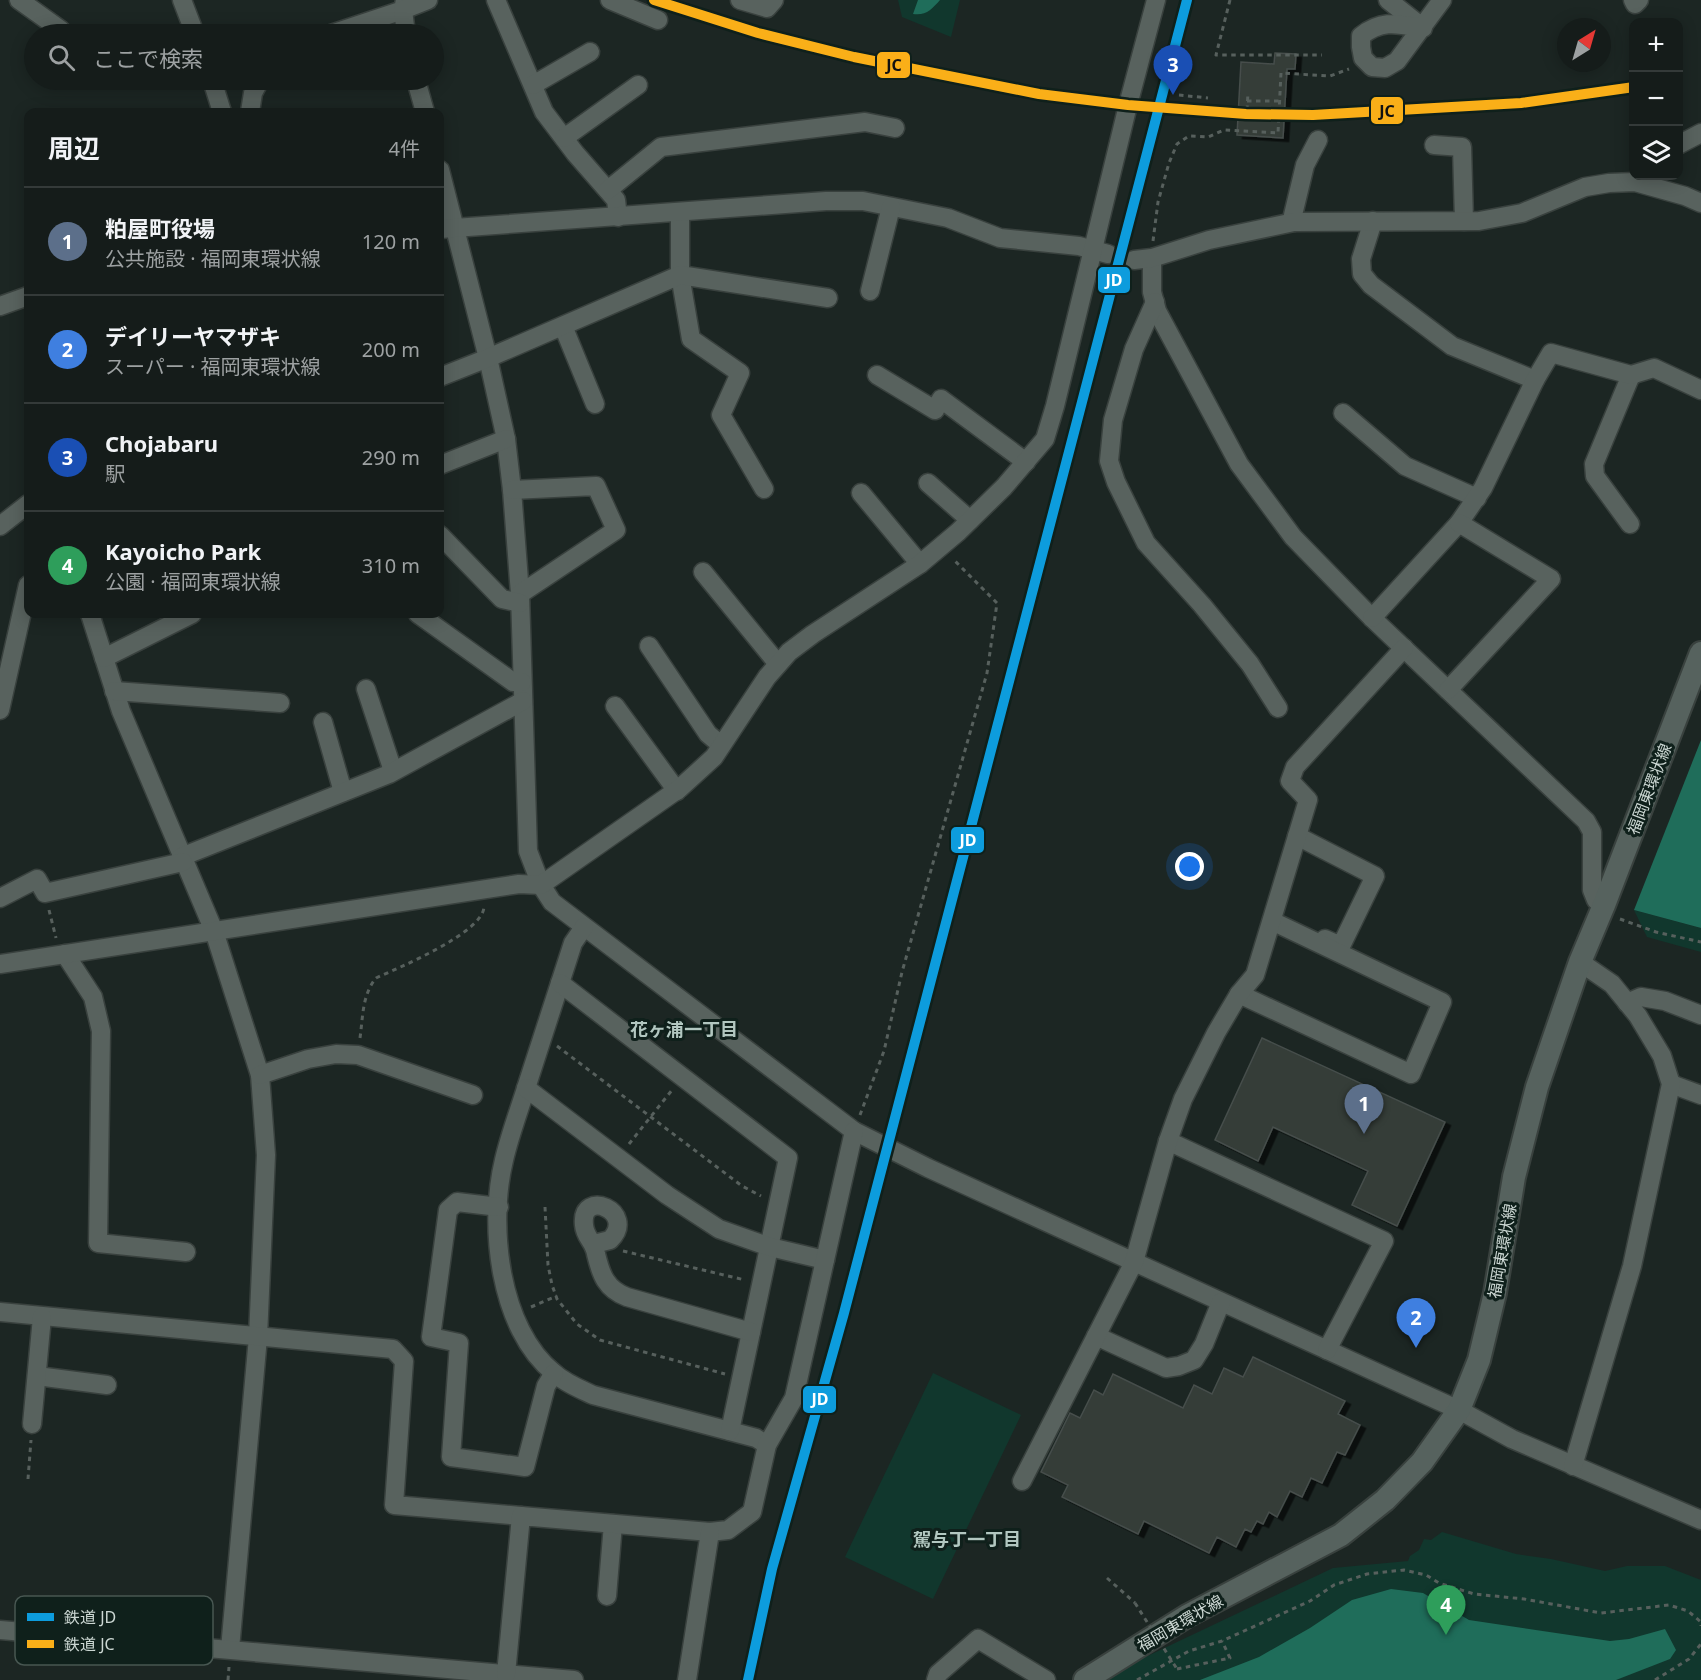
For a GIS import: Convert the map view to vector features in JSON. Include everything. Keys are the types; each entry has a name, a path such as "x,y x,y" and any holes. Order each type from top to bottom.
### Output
{"main road":[{"name":"福岡東環状線","path":"1085,1680 1187,1616 1341,1535 1385,1500 1422,1462 1459,1410 1479,1360 1495,1293 1514,1177 1537,1087 1580,962 1603,909 1701,653"}],"street":[{"path":"19,0 53,24"},
{"path":"182,0 191,24"},
{"path":"356,24 404,5 428,0"},
{"path":"496,0 544,112 616,200 618,217"},
{"path":"610,0 658,20"},
{"path":"740,0 766,8 774,0"},
{"path":"0,964 519,884 541,885 677,791 714,757 767,677 789,652 920,564 1004,487 1046,439 1101,251 1128,105 1156,0"},
{"path":"1388,0 1423,28"},
{"path":"1423,28 1397,24 1380,24 1371,28 1362,36 1363,58 1372,67 1385,68 1397,61 1423,28 1442,0"},
{"path":"1633,0 1635,4 1639,0"},
{"path":"404,5 405,24"},
{"path":"533,85 590,52"},
{"path":"564,138 638,85"},
{"path":"215,90 221,108"},
{"path":"251,108 255,90"},
{"path":"419,90 424,108"},
{"path":"608,190 661,147 865,123 895,128"},
{"path":"1683,142 1701,133"},
{"path":"1294,222 1293,215 1305,165 1318,140"},
{"path":"1434,145 1462,147 1464,221"},
{"path":"1603,909 1592,890 1592,832 1586,821 1372,618 1293,537 1239,464 1157,311 1143,259 1209,240 1294,222 1479,221 1522,213 1585,188 1631,180"},
{"path":"1641,180 1686,196 1701,204"},
{"path":"447,228 825,201 863,201 948,218 1000,238 1101,251"},
{"path":"444,203 447,228 488,358 506,439 520,599 528,851 541,885 552,902 854,1131 927,1168 1459,1410 1512,1439 1701,1520"},
{"path":"870,291 891,207"},
{"path":"680,213 680,275 692,339 740,373 721,415 764,489"},
{"path":"1373,221 1360,259 1362,274 1371,285 1452,346 1534,380"},
{"path":"444,375 680,275 828,298"},
{"path":"0,306 24,297"},
{"path":"1155,303 1134,350 1113,420 1109,461 1116,482 1146,543 1202,605 1250,664 1278,708"},
{"path":"563,326 595,404"},
{"path":"1372,618 1458,524 1477,498 1534,380 1551,353 1631,375 1654,369 1701,390"},
{"path":"877,375 935,410 941,399 1026,462"},
{"path":"1630,524 1595,476 1594,464 1631,375"},
{"path":"1343,413 1405,466 1477,498"},
{"path":"444,463 506,439"},
{"path":"928,483 970,520"},
{"path":"444,539 502,599 520,599 616,530 596,486 512,490"},
{"path":"861,493 920,564"},
{"path":"0,526 24,507"},
{"path":"1448,690 1551,579 1458,524"},
{"path":"703,572 778,664"},
{"path":"0,710 24,603"},
{"path":"91,618 121,711 214,932 260,1076 266,1155 258,1337 231,1649"},
{"path":"104,658 184,618"},
{"path":"424,618 513,682 522,682"},
{"path":"649,646 708,734 721,746"},
{"path":"1022,1481 1134,1262 1168,1141 1183,1099 1216,1033 1239,994 1255,975 1308,800 1290,781 1295,767 1404,648"},
{"path":"366,690 393,771"},
{"path":"114,691 280,703"},
{"path":"0,898 37,879 45,893 182,859 393,771 523,701"},
{"path":"615,706 677,791"},
{"path":"323,723 343,792"},
{"path":"1273,918 1341,946 1375,876 1297,836"},
{"path":"1239,994 1411,1074 1442,1002 1273,918"},
{"path":"584,927 573,943 503,1161 498,1230 502,1272 513,1314 529,1346 554,1373 593,1395 756,1438 766,1445"},
{"path":"63,954 93,997 101,1031 98,1243 186,1252"},
{"path":"1573,1466 1632,1266 1671,1084 1662,1056 1638,1016 1612,984 1580,962"},
{"path":"560,983 788,1158 730,1431"},
{"path":"1627,1003 1641,997 1665,1001 1701,1015"},
{"path":"260,1076 308,1059 336,1054 358,1055 473,1095"},
{"path":"1671,1084 1701,1095"},
{"path":"526,1088 692,1213 719,1229 770,1246 825,1260"},
{"path":"0,1312 393,1349 404,1361 394,1505 710,1533 728,1530 752,1512 766,1445 794,1398 854,1131"},
{"path":"1168,1141 1383,1241 1327,1350"},
{"path":"499,1207 457,1202 448,1210 431,1337 459,1342 451,1457 525,1467 546,1386 554,1373"},
{"path":"594,1244 601,1274 605,1282 618,1294 751,1332"},
{"path":"1096,1336 1166,1368 1179,1366 1194,1360 1204,1344 1221,1302"},
{"path":"32,1424 42,1317"},
{"path":"37,1376 107,1385"},
{"path":"506,1674 521,1516"},
{"path":"607,1596 613,1524"},
{"path":"687,1680 710,1533"},
{"path":"0,1630 15,1631"},
{"path":"936,1680 938,1674 978,1639 1046,1680"},
{"path":"213,1648 574,1680"}],"path":[{"path":"1230,0 1216,55 1322,55"},
{"path":"1143,259 1169,163 1177,144 1189,136 1208,137 1224,130 1278,132 1281,73 1321,76 1340,74 1363,58"},
{"path":"1247,110 1248,92"},
{"path":"1179,95 1208,98"},
{"path":"1247,101 1280,101"},
{"path":"854,1131 884,1051 902,972 987,673 997,603 941,546"},
{"path":"358,1055 369,986 375,978 453,941 482,916 485,909 480,890"},
{"path":"45,893 63,954"},
{"path":"1603,909 1656,932 1701,942"},
{"path":"543,1036 742,1186 754,1194 779,1202"},
{"path":"618,1158 682,1077"},
{"path":"546,1207 548,1265 556,1296 577,1324 600,1340 741,1378"},
{"path":"594,1244 762,1284"},
{"path":"513,1314 556,1296"},
{"path":"28,1479 32,1424"},
{"path":"1137,1680 1189,1652 1222,1641 1311,1601 1334,1586 1367,1574 1404,1570 1426,1575 1439,1583 1474,1594 1524,1599 1601,1613 1669,1605 1688,1611 1701,1623 1701,1626"},
{"path":"1107,1578 1135,1603 1177,1669 1230,1658 1222,1641"},
{"path":"1655,1680 1689,1659 1701,1644"}],"shaded area":[{"path":"898,0 960,0 951,37 902,17"},
{"path":"918,0 940,0 925,13 913,14"},
{"path":"1701,740 1701,928 1634,910"},
{"path":"1634,910 1701,928 1701,952 1647,937"},
{"path":"933,1373 1021,1415 933,1599 845,1557"},
{"path":"1442,1532 1516,1554 1605,1571 1627,1566 1665,1566 1701,1580 1701,1680 1097,1680 1333,1568 1408,1561 1410,1556 1419,1550 1424,1539 1431,1540"},
{"path":"1391,1589 1423,1593 1469,1620 1610,1641 1629,1639 1665,1629 1676,1650 1670,1659 1616,1680 1200,1680 1259,1657 1310,1628 1352,1600"}],"building":[{"path":"1275,53 1296,54 1295,69 1287,69 1283,138 1237,135 1241,62 1274,64"},
{"path":"1262,1038 1445,1122 1397,1226 1352,1205 1368,1171 1273,1127 1258,1161 1215,1140"},
{"path":"1253,1357 1345,1401 1338,1414 1360,1425 1345,1455 1337,1452 1322,1483 1311,1478 1302,1497 1290,1491 1277,1517 1269,1512 1263,1524 1257,1521 1251,1532 1245,1529 1236,1547 1217,1537 1209,1553 1144,1521 1138,1534 1062,1497 1068,1485 1041,1472 1070,1413 1080,1418 1094,1390 1103,1395 1113,1374 1183,1408 1194,1385 1212,1394 1224,1368 1243,1377"}],"tunnel":[{"path":"1108,254 1134,260"}],"rail line":[{"name":"JC","path":"654,0 758,33 854,57 1039,94 1128,105 1246,114 1313,115 1521,103 1629,88"},
{"name":"JD","path":"748,1680 772,1569 844,1313 1187,0"}],"place":[{"name":"Chojabaru","path":"1173,95"},
{"name":"粕屋町役場","path":"1364,1134"},
{"name":"デイリーヤマザキ","path":"1416,1348"},
{"name":"Kayoicho Park","path":"1446,1635"}],"district":[{"name":"花ヶ浦一丁目","path":"684,1030"},
{"name":"駕与丁一丁目","path":"967,1540"}]}
